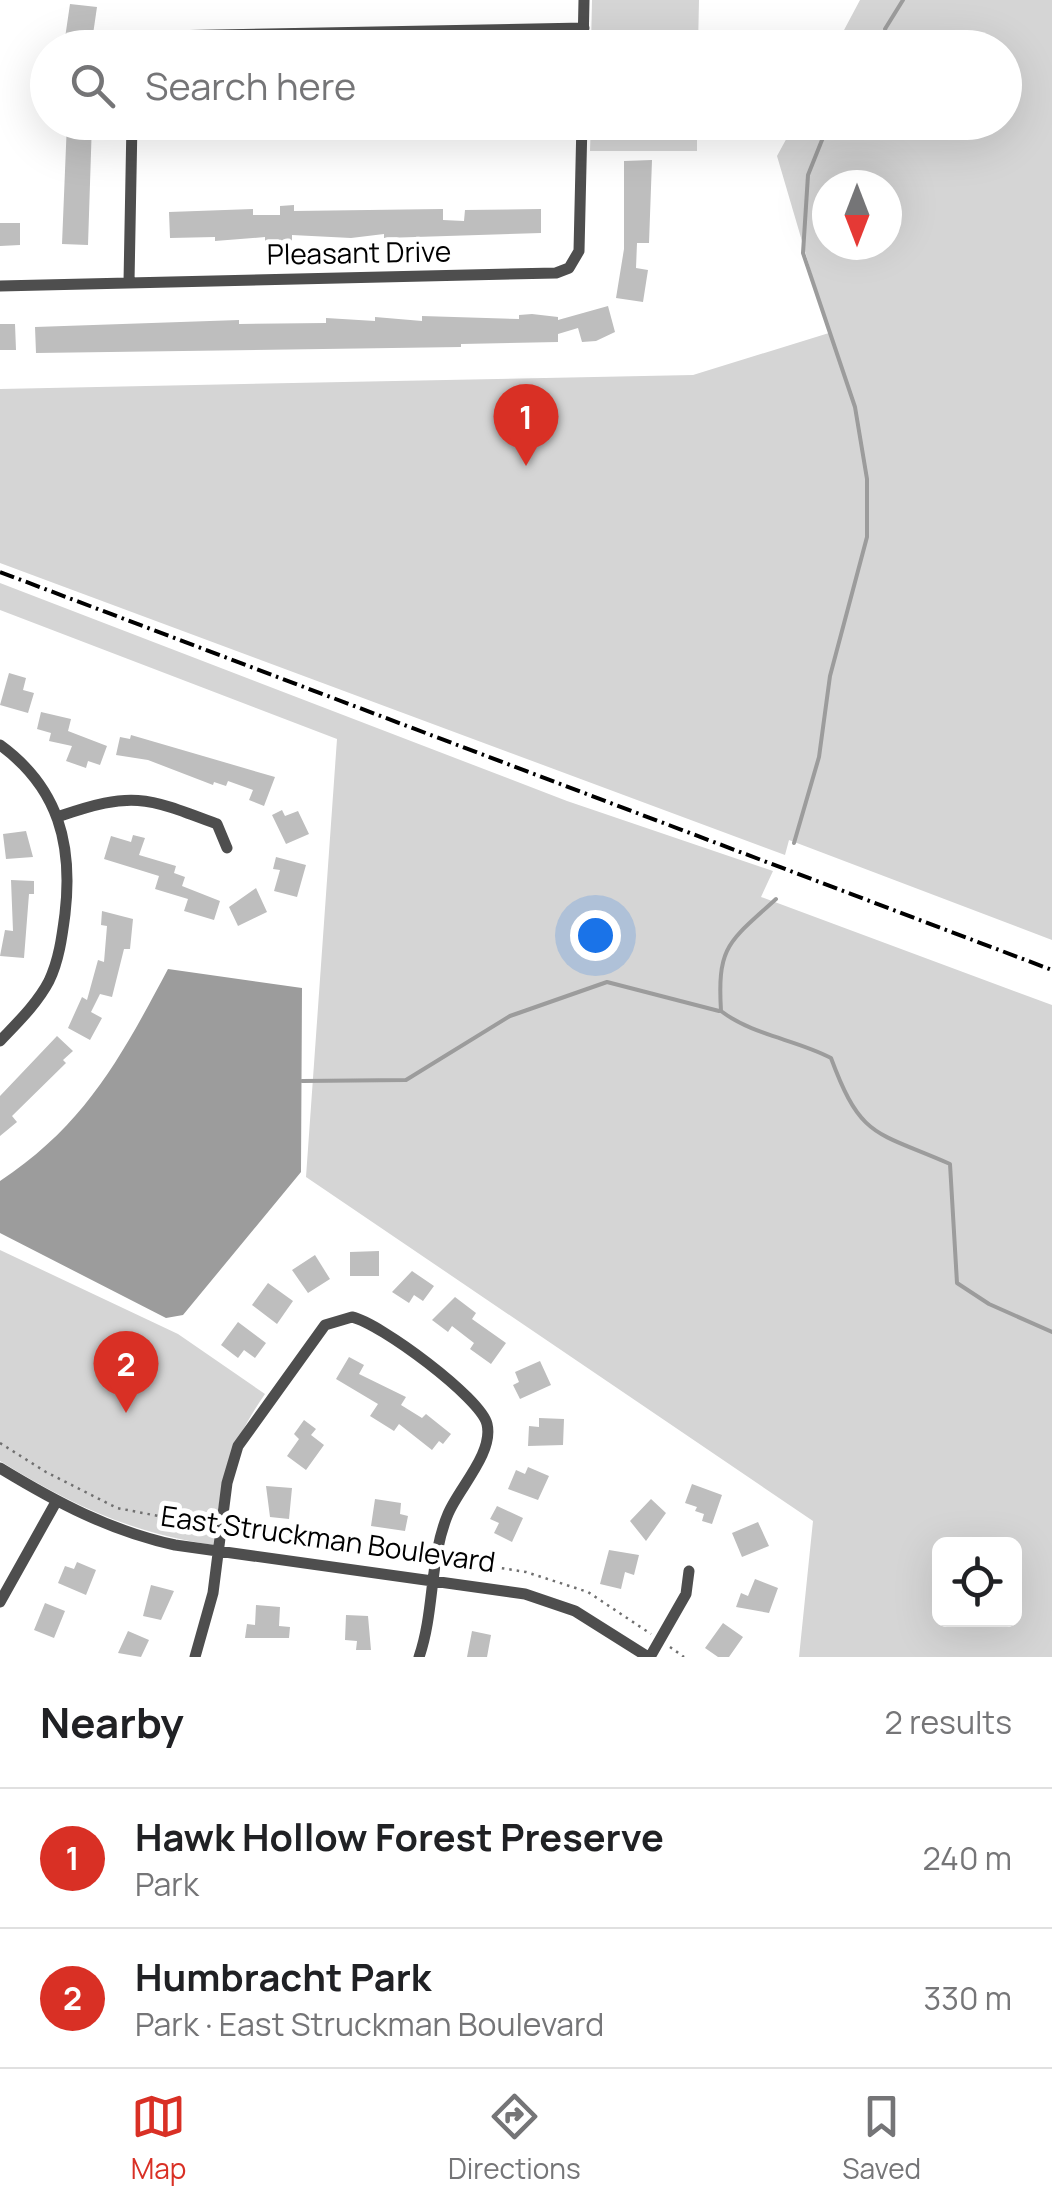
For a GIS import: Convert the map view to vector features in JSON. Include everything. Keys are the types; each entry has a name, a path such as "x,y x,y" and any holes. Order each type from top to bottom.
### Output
{"street":[{"path":"479,30 584,28 584,0"},
{"path":"130,282 132,140"},
{"name":"Pleasant Drive","path":"0,286 564,271 579,251 582,140"},
{"path":"0,745 25,763 60,816 69,879 56,962 43,990 0,1041"},
{"path":"60,816 112,799 155,801 217,824 227,848"},
{"path":"195,1657 210,1606 230,1467 251,1424 325,1325 352,1317 385,1334 481,1407 488,1436 444,1524 428,1630 419,1657"},
{"name":"East Struckman Boulevard","path":"0,1468 56,1502 122,1531 218,1551 505,1590 556,1604 649,1657"},
{"path":"0,1602 56,1502"},
{"path":"649,1657 686,1594 689,1571"}],"path":[{"path":"0,1443 46,1472 117,1508 222,1528 526,1572 588,1592 684,1657"}],"shaded area":[{"path":"592,0 699,0 698,30 591,30"},
{"path":"860,0 1052,0 1052,940 789,840 785,855 0,563 0,389 693,375 829,333 777,156 786,140 1022,140 1022,30 844,30"},
{"path":"590,140 697,140 697,151 590,151"},
{"path":"0,583 567,801 773,871 761,897 1052,1005 1052,1657 799,1657 813,1521 306,1177 337,739 0,610"},
{"path":"168,969 302,988 301,1172 183,1315 166,1318 0,1233 0,1181 56,1136 99,1087"},
{"path":"0,1250 178,1334 265,1394 228,1466 214,1545 156,1533 102,1515 0,1461"}],"building":[{"path":"70,4 97,7 94,30 66,30"},
{"path":"66,140 91,140 88,245 62,244"},
{"path":"652,160 649,243 637,243 636,268 648,270 643,302 616,298 624,249 624,161"},
{"path":"294,205 294,211 443,209 443,220 464,221 465,210 541,209 541,233 384,238 384,234 351,238 292,235 292,241 265,241 265,237 215,241 215,237 170,238 169,212 253,209 253,215 280,215 280,206"},
{"path":"0,223 20,223 20,245 0,246"},
{"path":"608,306 615,332 596,341 582,342 578,328 558,334 558,342 461,347 36,353 35,327 239,320 239,324 326,323 326,318 375,321 375,317 422,321 422,316 519,319 519,315 532,314 558,320"},
{"path":"0,324 15,324 16,350 0,350"},
{"path":"9,673 26,678 23,690 34,693 28,713 0,705"},
{"path":"41,712 71,719 68,731 107,746 100,765 88,761 86,768 66,761 72,746 49,741 51,733 37,729"},
{"path":"131,735 275,777 264,806 249,800 253,790 228,781 226,786 214,782 213,785 148,760 116,755 120,737 130,739"},
{"path":"282,810 285,816 298,811 309,834 286,844 272,815"},
{"path":"26,831 33,857 6,859 3,834"},
{"path":"133,835 145,838 139,855 176,866 174,873 185,877 182,886 220,901 214,920 184,911 188,899 155,889 159,876 104,859 111,836 131,842"},
{"path":"276,857 306,865 297,897 274,891 280,870 273,869"},
{"path":"11,880 34,881 34,894 29,894 24,958 0,956 5,930 13,931"},
{"path":"256,888 267,912 238,926 229,907"},
{"path":"102,911 133,919 130,949 124,949 112,997 100,994 91,1012 102,1018 90,1040 68,1028 82,997 87,1000 98,960 104,962 107,926 101,925"},
{"path":"57,1036 73,1051 63,1060 66,1063 12,1116 17,1122 0,1136 0,1096"},
{"path":"379,1251 379,1276 350,1276 350,1252"},
{"path":"315,1255 330,1279 308,1293 292,1270"},
{"path":"412,1271 434,1286 423,1301 414,1295 409,1303 392,1292"},
{"path":"268,1283 293,1301 277,1324 252,1305"},
{"path":"455,1297 476,1313 472,1319 506,1343 491,1364 470,1349 474,1343 452,1326 448,1332 432,1320"},
{"path":"238,1322 266,1343 255,1358 244,1350 238,1358 221,1345"},
{"path":"349,1357 364,1365 359,1374 406,1397 401,1405 422,1418 426,1414 451,1434 443,1444 439,1441 432,1450 399,1424 394,1431 370,1416 378,1404 336,1379"},
{"path":"540,1361 551,1385 520,1399 513,1385 519,1382 515,1372"},
{"path":"539,1418 564,1419 563,1445 528,1446 529,1426 539,1427"},
{"path":"304,1420 316,1429 311,1435 324,1445 306,1470 287,1456 299,1439 294,1434"},
{"path":"528,1467 549,1476 538,1500 508,1489 516,1470 525,1474"},
{"path":"692,1484 722,1495 712,1524 702,1521 704,1514 695,1511 697,1507 685,1503"},
{"path":"266,1486 292,1488 289,1519 270,1517"},
{"path":"375,1499 401,1503 400,1514 408,1516 405,1531 371,1526"},
{"path":"651,1499 666,1513 646,1541 630,1521"},
{"path":"497,1506 523,1518 512,1542 494,1533 499,1523 490,1519"},
{"path":"758,1522 769,1546 742,1557 732,1533"},
{"path":"609,1550 639,1555 634,1575 625,1572 621,1589 600,1584"},
{"path":"77,1562 96,1570 86,1595 58,1583 65,1566 74,1569"},
{"path":"755,1579 778,1588 769,1613 736,1607 741,1593 748,1596"},
{"path":"151,1585 174,1591 161,1620 143,1616"},
{"path":"45,1603 65,1611 54,1638 34,1630"},
{"path":"256,1605 280,1607 279,1626 290,1627 289,1638 245,1638 247,1624 255,1625"},
{"path":"346,1615 368,1616 371,1650 356,1650 357,1641 345,1640"},
{"path":"723,1623 743,1637 729,1657 718,1657 705,1648"},
{"path":"128,1631 149,1640 141,1657 118,1653"},
{"path":"472,1631 491,1635 487,1657 467,1657"}],"waterway":[{"path":"885,30 903,0"},
{"path":"794,843 819,757 830,676 867,537 867,479 855,407 803,253 808,175 822,140"},
{"path":"776,899 729,946 721,972 721,1011 747,1026 831,1058 852,1104 874,1129 950,1164 957,1283 989,1304 1052,1332"},
{"path":"302,1081 406,1080 510,1016 607,982 719,1011"}],"railway":[{"path":"0,572 1052,970"}],"place":[{"name":"Hawk Hollow Forest Preserve","path":"526,466"},
{"name":"Humbracht Park","path":"126,1413"}]}
